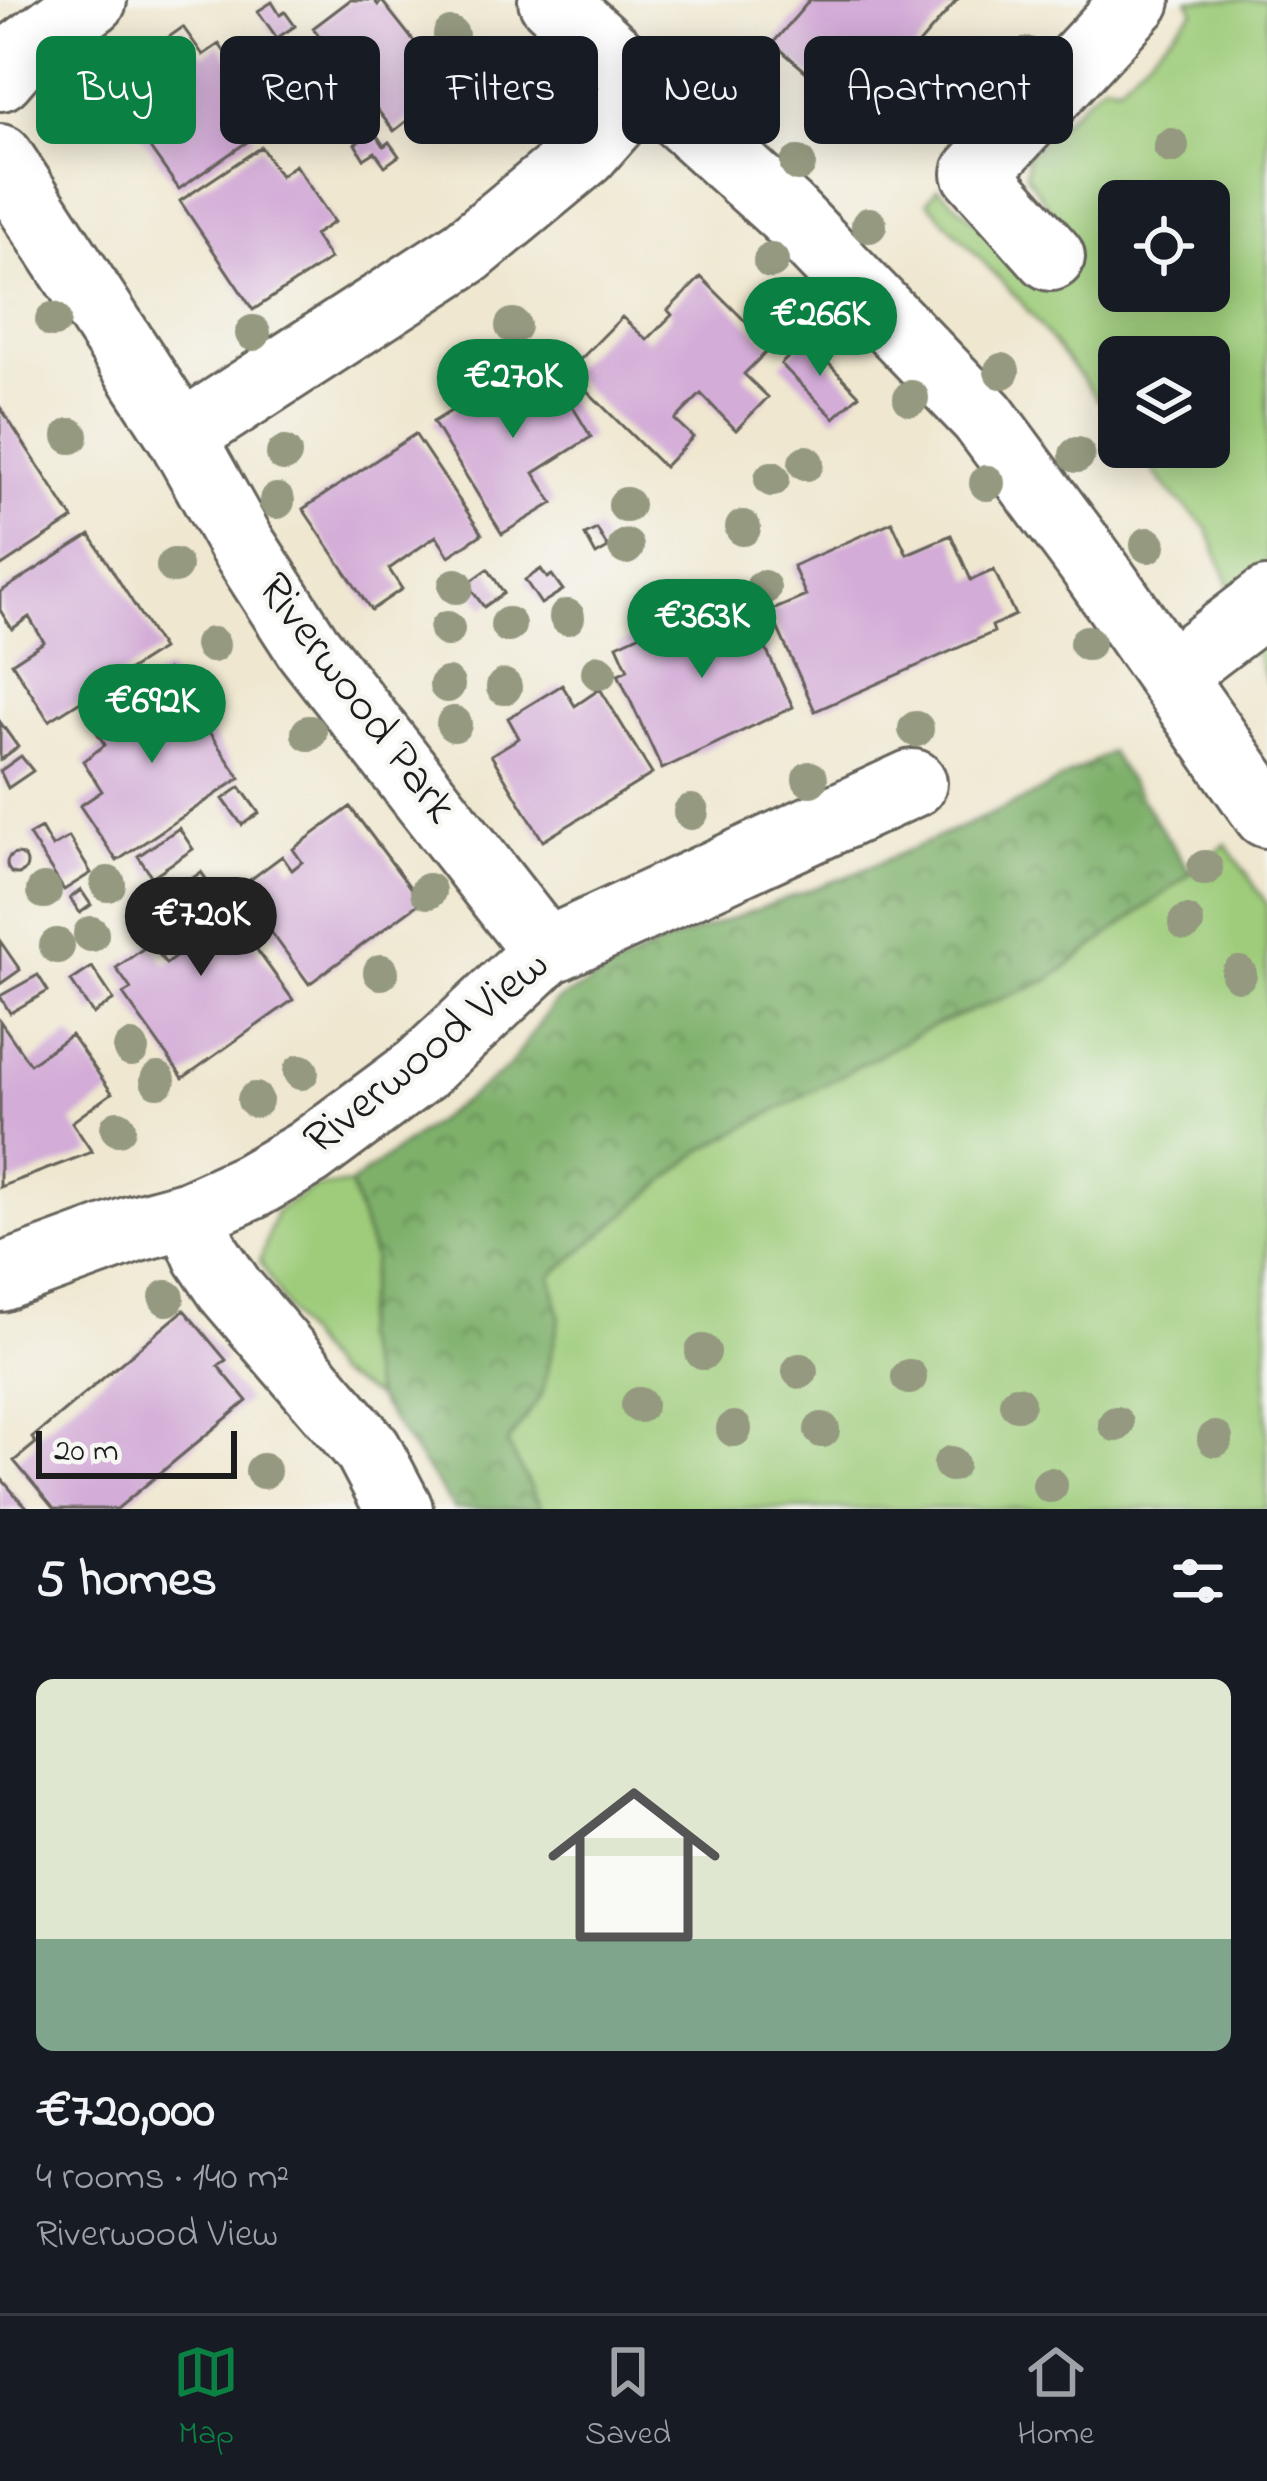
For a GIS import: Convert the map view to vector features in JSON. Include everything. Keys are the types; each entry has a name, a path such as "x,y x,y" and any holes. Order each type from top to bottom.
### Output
{"street":[{"path":"0,77 20,55 93,0"},
{"path":"552,0 622,63"},
{"path":"1052,257 976,172 1137,0"},
{"path":"181,436 467,250 585,153 622,111"},
{"path":"712,144 786,212 982,417 1267,814"},
{"name":"Riverwood Park","path":"0,158 181,436 241,543 308,646 546,952"},
{"path":"1170,675 1267,601"},
{"name":"Riverwood View","path":"0,1278 189,1214 251,1186 365,1112 471,1026 546,952 913,783"},
{"path":"189,1214 207,1255 232,1292 368,1450 399,1509"}],"green space":[{"path":"1188,0 1267,0 1267,683 1207,528 1151,468 1230,468 1230,336 1098,336 1098,399 1021,302 927,202 938,188 1033,274 1071,239 1026,175 1027,155 1039,144 1073,144 1073,111 1104,82 1118,86 1194,11"},
{"path":"1110,752 1191,873 1049,980 932,1026 701,1151 551,1276 560,1316 542,1394 507,1443 542,1509 454,1509 376,1397 359,1336 374,1258 350,1184 507,1069 555,1002 659,945 856,873 1026,799"},
{"path":"1226,844 1267,904 1267,1509 542,1509 507,1443 542,1394 560,1316 550,1276 701,1151 932,1026 1049,980"},
{"path":"350,1184 374,1259 359,1336 376,1397 334,1374 296,1324 260,1261 276,1212 313,1188"}],"building":[{"path":"350,0 374,0 378,5 382,1 410,36 404,36 404,123 394,131 380,113 380,36 319,36 313,28"},
{"path":"810,0 957,0 926,36 804,36 804,70 780,49 779,36"},
{"path":"272,2 295,26 276,36 258,11"},
{"path":"219,44 220,144 244,144 179,189 147,144 196,144 196,45 203,55"},
{"path":"380,140 384,146 389,142 399,156 385,166 375,152 364,159 355,144 380,144"},
{"path":"261,147 280,176 295,165 334,222 314,235 330,259 253,310 180,201"},
{"path":"701,277 771,347 744,374 768,397 736,430 701,394 675,420 693,437 664,467 568,372 622,317 647,340"},
{"path":"806,340 859,395 834,418 781,364"},
{"path":"542,356 591,437 534,473 553,503 502,534 433,422"},
{"path":"0,407 73,519 0,567"},
{"path":"415,434 482,534 449,556 436,536 389,569 402,589 371,610 303,509"},
{"path":"892,522 907,554 951,535 971,580 994,570 1015,615 992,626 994,632 815,711 770,611 806,596 793,566"},
{"path":"597,529 608,548 596,555 585,535"},
{"path":"90,535 162,649 49,721 12,663 44,642 29,617 12,629 0,610 0,592"},
{"path":"488,569 504,593 484,607 467,584"},
{"path":"541,569 563,590 541,604 525,580"},
{"path":"736,585 793,707 662,769 618,674 628,670 617,645 654,628 663,646 704,628 693,606"},
{"path":"167,670 240,778 117,861 80,806 102,791 83,761 105,745 90,722"},
{"path":"562,685 575,706 600,689 652,774 543,841 491,755 519,738 508,718"},
{"path":"0,722 18,747 0,760"},
{"path":"21,756 33,771 8,788 0,771"},
{"path":"240,787 259,813 242,825 223,799"},
{"path":"350,807 421,902 309,984 239,888 282,856 292,870 302,862 293,849"},
{"path":"41,828 52,847 69,837 91,873 64,890 29,835"},
{"path":"179,828 193,849 152,877 138,856"},
{"path":"17,854 27,864 17,874 7,864"},
{"path":"201,872 293,1000 183,1078 123,994 131,989 116,968 151,943 166,964 181,953 149,909"},
{"path":"81,890 91,905 80,913 70,898"},
{"path":"0,941 20,970 0,984"},
{"path":"92,967 114,1000 93,1014 71,981"},
{"path":"38,975 48,991 10,1013 0,996"},
{"path":"0,1021 30,1064 71,1035 112,1093 72,1122 92,1152 0,1187"},
{"path":"184,1310 226,1360 218,1366 247,1401 117,1509 54,1509 14,1461 36,1443 32,1438"},
{"path":"0,1477 16,1496 29,1509 0,1509"}]}
